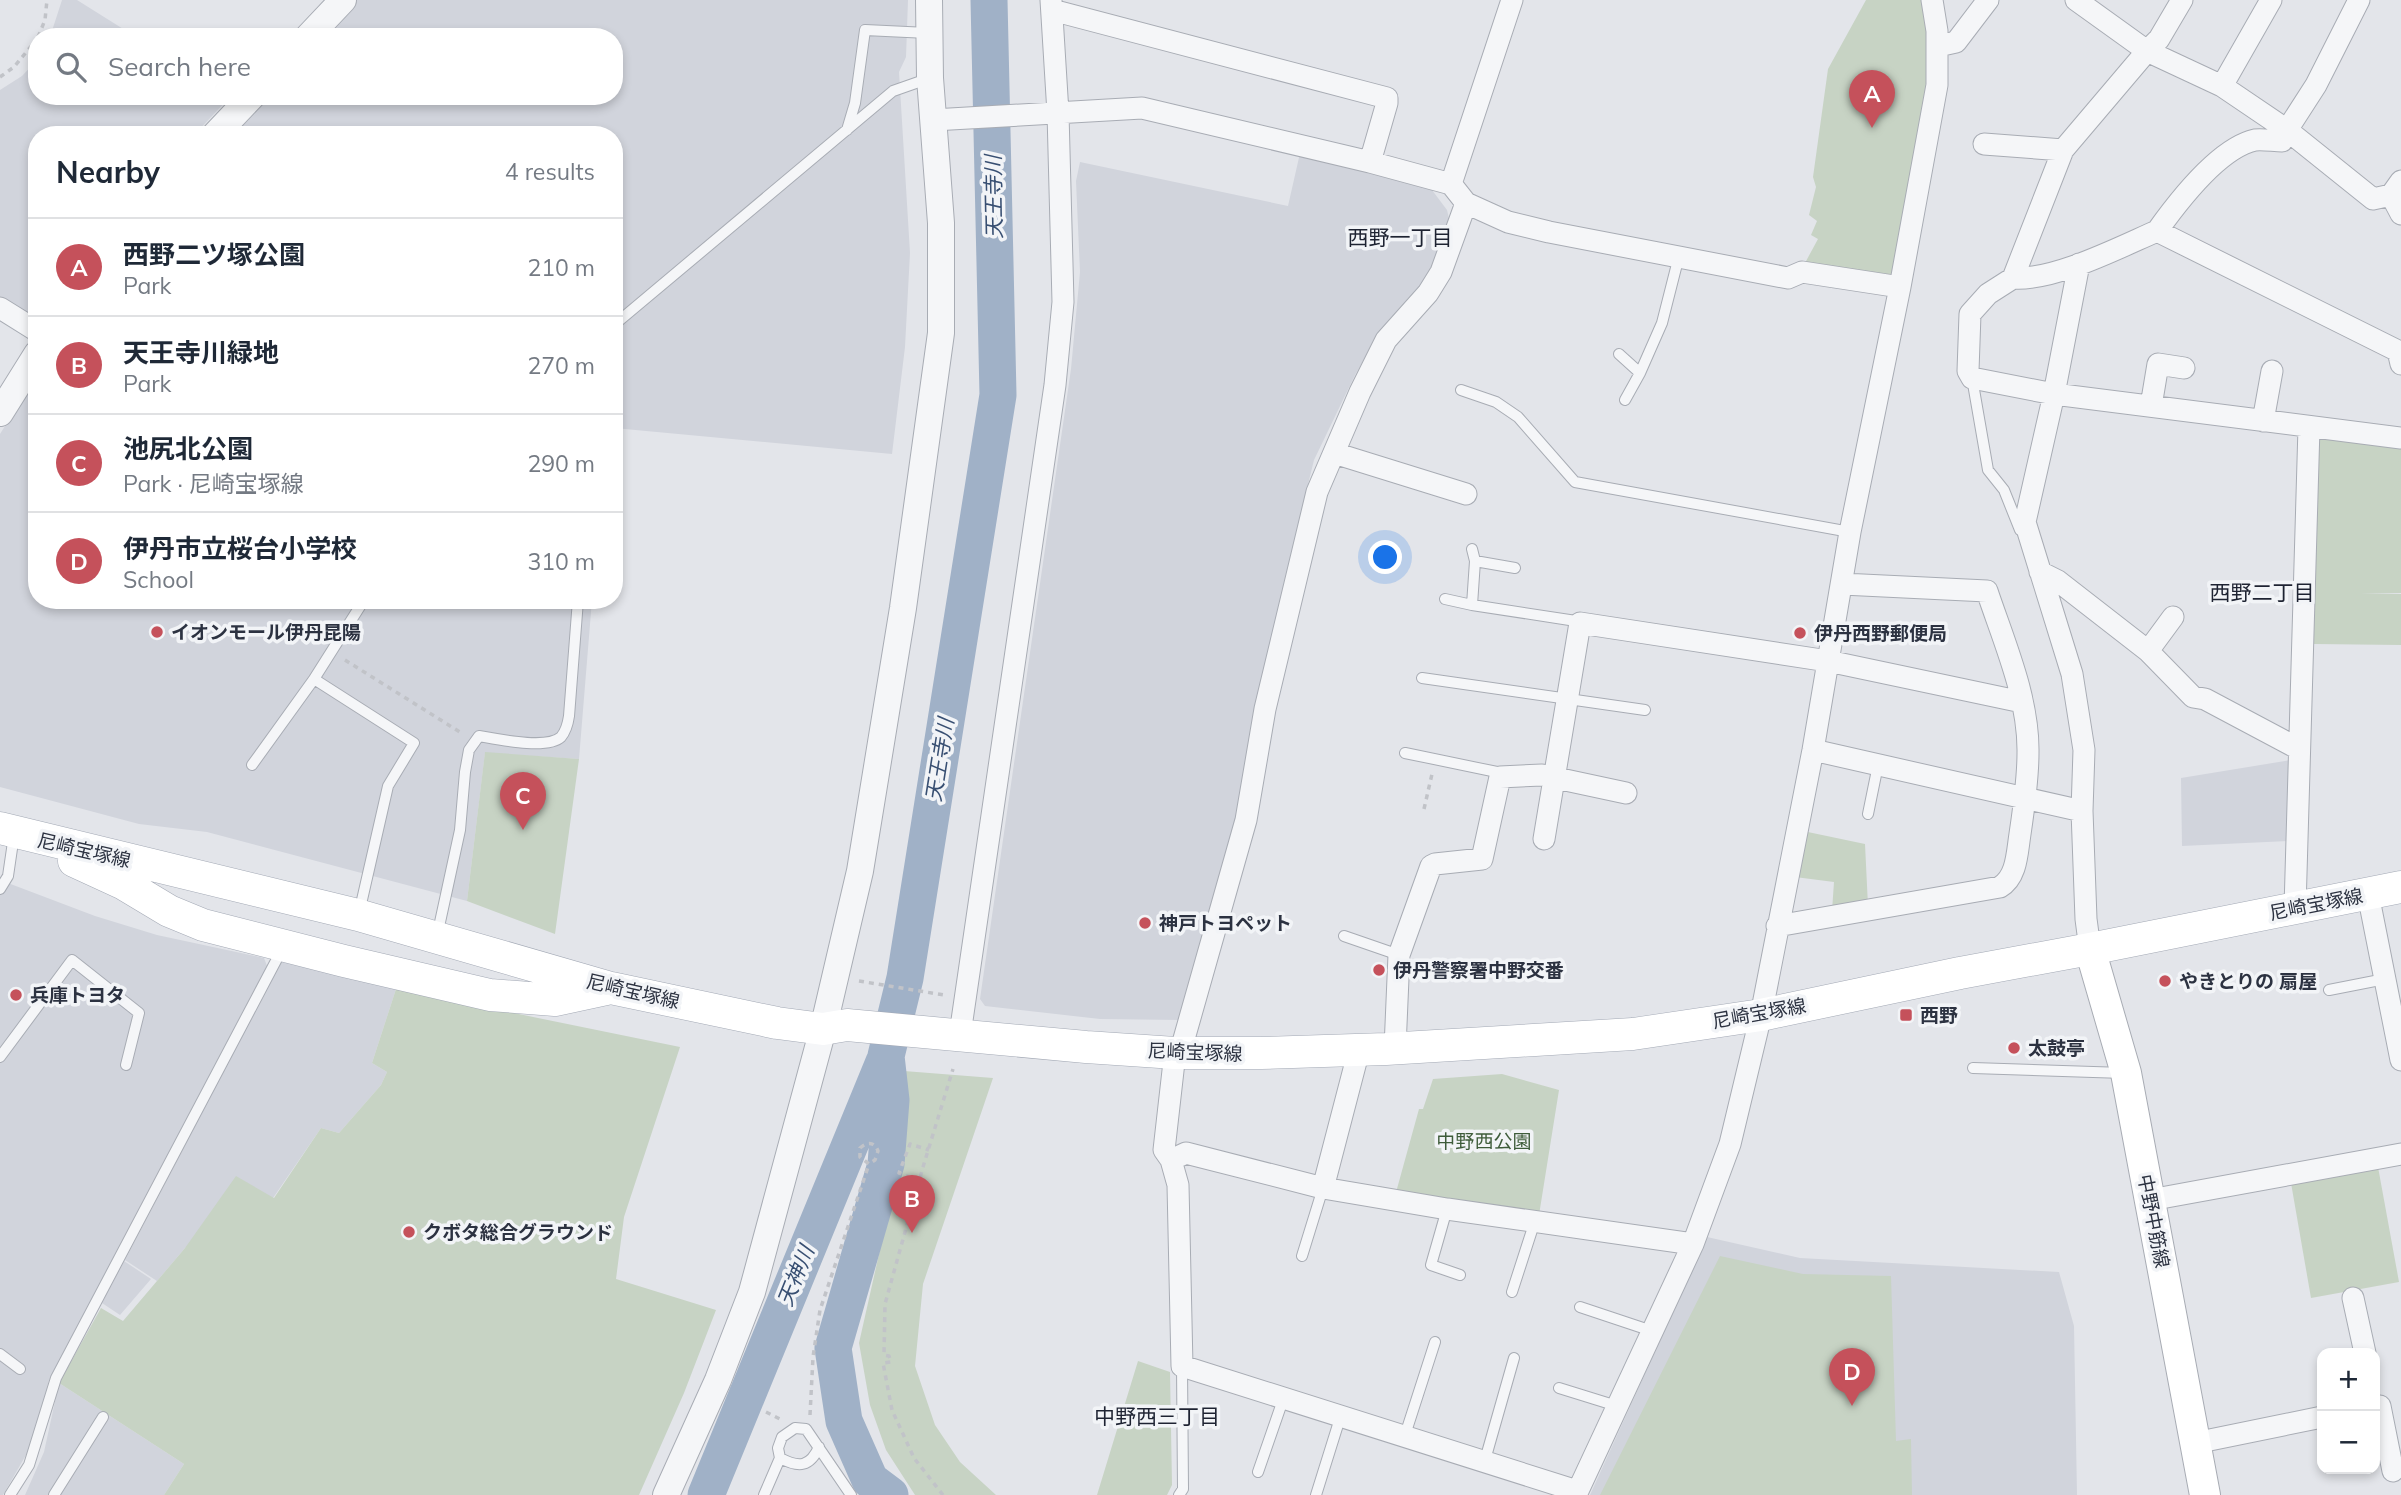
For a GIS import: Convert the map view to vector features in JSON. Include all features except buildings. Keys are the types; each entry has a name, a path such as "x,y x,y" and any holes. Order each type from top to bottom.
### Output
{"main road":[{"name":"尼崎宝塚線","path":"7,830 358,915 611,988 777,1023 953,1033 1086,1047 1178,1053 1261,1054 1359,1050 1633,1034 1761,1014 2401,887"},
{"path":"7,830 124,884 169,911 203,925 490,995 555,1000 611,988"},
{"name":"中野中筋線","path":"2090,949 2126,1073 2205,1495"}],"street":[{"path":"317,28 343,0"},
{"path":"666,1495 718,1380 752,1292 835,1027 903,608 941,333 940,119 930,78 929,0"},
{"path":"1451,184 1512,0"},
{"path":"1466,203 1441,272 1429,293 1386,340 1317,492 1265,709 1246,820 1178,1053 1164,1150 1171,1160 1178,1185 1182,1366 1485,1460 1577,1493 1693,1244 1730,1144 1761,1014 1813,750 1850,531 1900,287 1937,85 1938,46 1932,0"},
{"path":"1938,46 1956,42 1987,0"},
{"path":"2076,0 2147,51 2221,86 2287,130 2373,199 2396,188 2401,215"},
{"path":"2182,0 2159,39 2063,150 2013,278 1988,294 1969,314 1968,370 1972,378 2054,394 2401,438"},
{"path":"2221,86 2271,0"},
{"path":"2013,278 2026,279 2079,264 2157,231 2184,194 2233,151 2255,140 2282,141 2316,85 2359,0"},
{"path":"953,1033 1055,385 1063,302 1052,5 1387,99 1370,162"},
{"path":"224,126 243,105"},
{"path":"940,119 1142,108 1451,184 1466,203 1508,222 1788,278 1802,272 1900,287"},
{"path":"1984,144 2063,150"},
{"path":"2157,231 2400,354"},
{"path":"2079,264 2054,394 2025,522 2072,674 2084,750 2082,811 2086,919 2090,949"},
{"path":"0,308 28,325"},
{"path":"2151,406 2158,364 2184,368"},
{"path":"0,413 28,368"},
{"path":"2263,421 2272,371"},
{"path":"2295,908 2309,427"},
{"path":"1334,453 1452,493"},
{"path":"2039,572 2058,581 2148,651 2193,697 2205,699 2299,749"},
{"path":"1777,926 2000,887 2011,878 2025,799 2028,751 2019,684 1987,591 1842,584"},
{"path":"2148,651 2173,617"},
{"path":"1544,839 1580,623 1828,661 2022,702"},
{"path":"1813,750 2082,811"},
{"path":"1395,1048 1399,955 1431,866 1482,859 1500,777 1542,775 1626,793"},
{"path":"2368,894 2401,1060"},
{"path":"1323,1188 1359,1050"},
{"path":"1171,1160 1186,1153 1323,1188 1535,1222 1628,1231 1693,1244"},
{"path":"2150,1200 2401,1154"},
{"path":"2353,1298 2364,1348"},
{"path":"2380,1404 2401,1402"},
{"path":"2378,1411 2393,1471"},
{"path":"2195,1443 2317,1418"}],"lane":[{"path":"847,130 855,103 865,30 929,33"},
{"path":"623,317 893,91 930,78"},
{"path":"1625,400 1662,323 1679,255"},
{"path":"1619,354 1640,373"},
{"path":"1972,378 1988,470 2004,490 2021,533 2031,543"},
{"path":"1461,390 1496,401 1518,417 1574,482 1850,531"},
{"path":"1472,549 1475,561 1472,605"},
{"path":"1475,561 1516,568"},
{"path":"1446,599 1580,623"},
{"path":"252,765 314,678 358,609"},
{"path":"436,939 460,830 469,750 479,736 548,743 560,738 567,727 577,609"},
{"path":"314,678 414,743 388,786 358,915"},
{"path":"1422,678 1645,710"},
{"path":"1405,753 1497,772 1500,777"},
{"path":"1868,814 1878,765"},
{"path":"0,889 8,876 7,830"},
{"path":"1344,936 1399,955"},
{"path":"10,1495 29,1465 56,1378 279,955 281,945"},
{"path":"0,1057 72,960 139,1013 126,1065"},
{"path":"389,960 490,995"},
{"path":"2329,990 2385,979"},
{"path":"1973,1068 2126,1073"},
{"path":"1302,1256 1323,1188"},
{"path":"1447,1209 1431,1265 1460,1275"},
{"path":"1512,1292 1535,1222"},
{"path":"1580,1307 1652,1331"},
{"path":"1405,1435 1435,1342"},
{"path":"0,1353 20,1369"},
{"path":"1485,1460 1514,1358"},
{"path":"1180,1495 1183,1489 1182,1366"},
{"path":"1559,1388 1617,1406"},
{"path":"1258,1472 1284,1396"},
{"path":"1316,1495 1341,1415"},
{"path":"54,1495 103,1417"},
{"path":"764,1495 780,1458 778,1448 782,1437 794,1428 806,1429 851,1495"},
{"path":"780,1458 791,1464 804,1464 814,1458 819,1447"}],"path":[{"path":"41,28 47,0"},
{"path":"0,77 14,67 28,49"},
{"path":"340,657 465,735"},
{"path":"1424,809 1435,758"},
{"path":"856,981 944,995"},
{"path":"943,1495 914,1458 892,1410 883,1363 891,1362 890,1356 884,1355 885,1304 953,1069"},
{"path":"803,1429 810,1414 813,1357 820,1310 869,1164 878,1151 872,1143 860,1148 860,1157 869,1164"},
{"path":"920,1181 899,1173 910,1144 929,1150"}],"shaded area":[{"path":"62,0 77,0 122,28 53,28"},
{"path":"353,0 908,0 906,57 899,72 910,253 905,347 892,454 623,429 623,126 239,126 258,105 623,105 623,28 331,28"},
{"path":"28,70 28,105 222,105 203,126 28,126 28,318 0,297 0,90"},
{"path":"1300,153 1429,186 1447,210 1450,223 1429,281 1375,340 1314,460 1284,582 1240,822 1181,1020 1100,1019 985,1006 980,999 1071,369 1080,272 1076,181 1080,162 1288,206"},
{"name":"イオンモール伊丹昆陽","path":"28,389 28,609 591,609 579,759 485,753 467,901 207,832 139,824 0,787 0,434"},
{"path":"2291,760 2289,841 2182,846 2181,778"},
{"path":"0,880 95,916 157,935 264,958 267,966 49,1380 34,1441 3,1495 0,1495"},
{"path":"282,959 396,989 372,1063 387,1072 381,1085 339,1133 321,1128 273,1198 185,1248 157,1281 125,1260"},
{"path":"1707,1237 1800,1258 2059,1272 2074,1326 2077,1495 1590,1495"},
{"path":"124,1261 151,1279 120,1315 102,1303"},
{"path":"59,1383 184,1464 164,1495 25,1495 44,1452"}],"green space":[{"path":"1866,0 1924,0 1934,60 1895,276 1805,263 1818,239 1811,235 1817,221 1809,215 1816,187 1813,177 1828,69"},
{"path":"2315,437 2401,447 2401,593 2361,593 2401,594 2401,645 2314,644"},
{"path":"485,752 579,759 555,934 467,901"},
{"path":"1803,831 1865,844 1868,906 1832,911 1834,882 1795,877"},
{"name":"クボタ総合グラウンド","path":"396,989 680,1047 624,1217 616,1279 716,1310 684,1393 639,1495 164,1495 184,1464 59,1383 101,1308 123,1321 185,1248 236,1176 274,1198 321,1128 339,1133 381,1085 387,1072 372,1063"},
{"path":"904,1071 993,1078 923,1284 915,1366 935,1425 960,1462 996,1495 915,1495 886,1450 870,1405 859,1343 895,1183"},
{"name":"中野西公園","path":"1502,1074 1559,1090 1539,1215 1395,1196 1419,1109 1423,1109 1433,1079"},
{"path":"2378,1167 2399,1282 2311,1298 2291,1183"},
{"path":"1720,1256 1803,1274 1891,1276 1896,1441 1911,1439 1912,1495 1600,1495"},
{"path":"1138,1361 1170,1372 1172,1485 1167,1495 1097,1495"}],"waterway":[{"name":"天王寺川","path":"890,1495 870,1480 844,1421 833,1348 886,1164 891,1100 886,1056 905,978 998,395 989,0"},
{"name":"天神川","path":"706,1495 884,1062"}],"place":[{"name":"西野二ツ塚公園","path":"1872,128"},
{"name":"イオンモール伊丹昆陽","path":"157,632"},
{"name":"伊丹西野郵便局","path":"1800,633"},
{"name":"池尻北公園","path":"523,830"},
{"name":"神戸トヨペット","path":"1145,923"},
{"name":"伊丹警察署中野交番","path":"1379,970"},
{"name":"やきとりの 扇屋","path":"2165,981"},
{"name":"兵庫トヨタ","path":"16,995"},
{"name":"西野","path":"1906,1015"},
{"name":"太鼓亭","path":"2014,1048"},
{"name":"クボタ総合グラウンド","path":"409,1232"},
{"name":"天王寺川緑地","path":"912,1233"},
{"name":"伊丹市立桜台小学校","path":"1852,1406"}],"district":[{"name":"西野一丁目","path":"1400,238"},
{"name":"西野二丁目","path":"2262,593"},
{"name":"中野西三丁目","path":"1157,1417"}]}
